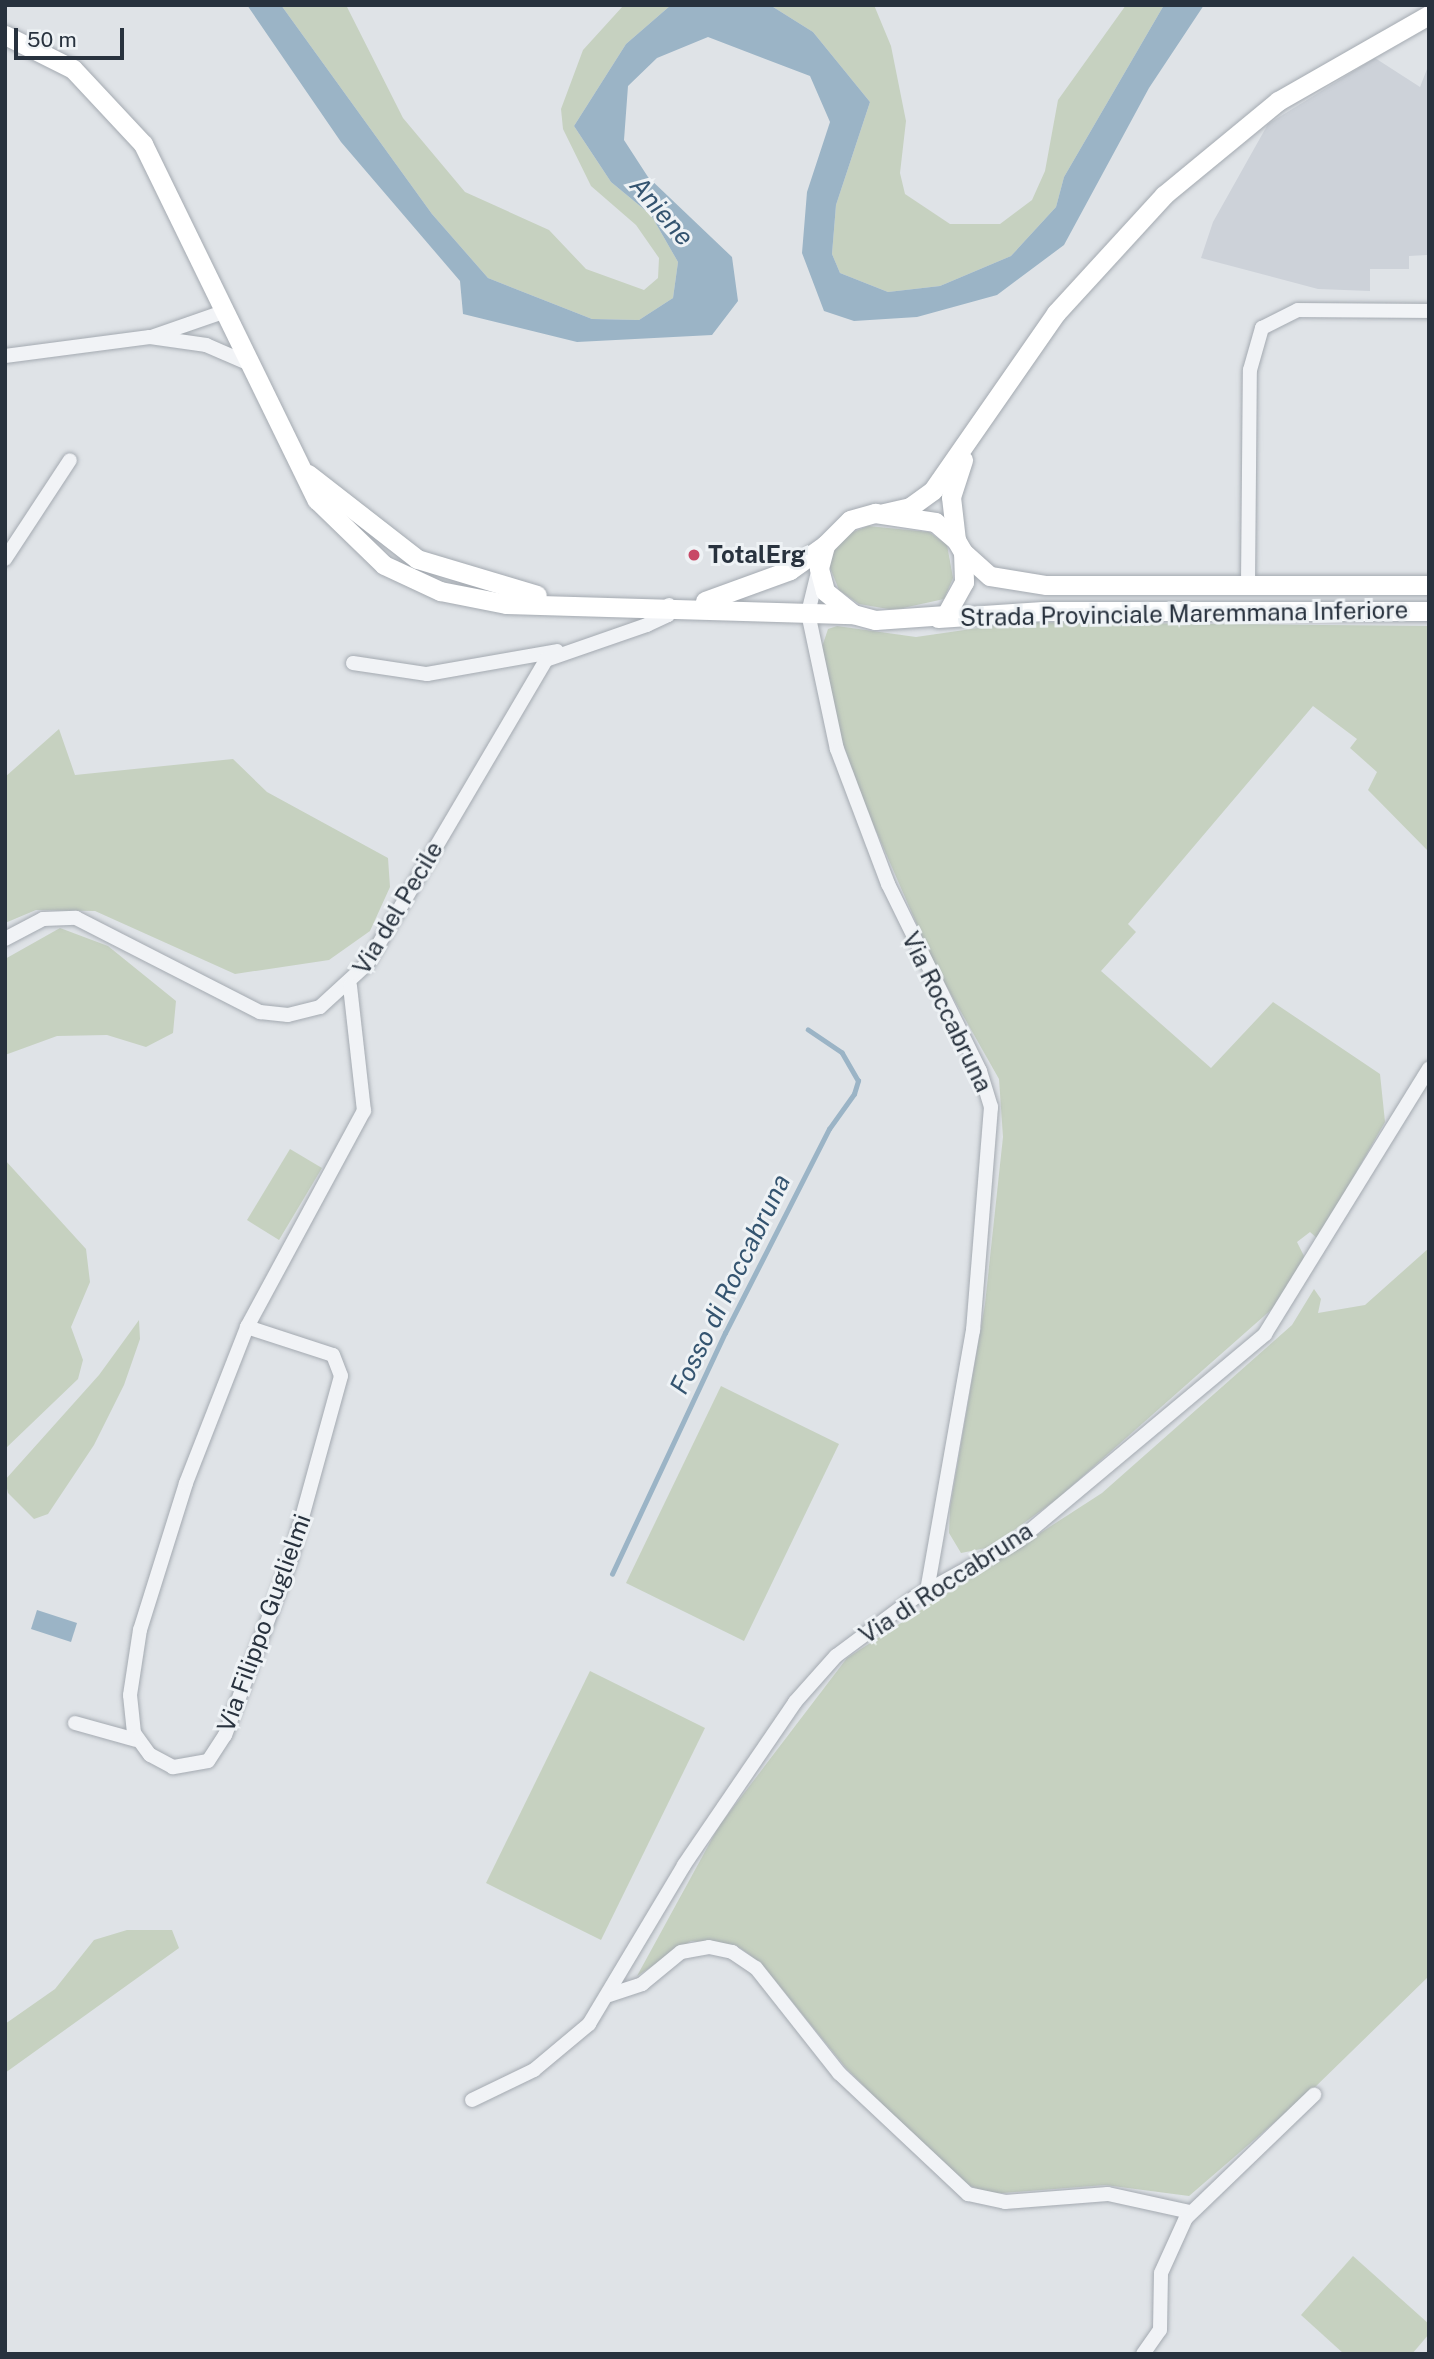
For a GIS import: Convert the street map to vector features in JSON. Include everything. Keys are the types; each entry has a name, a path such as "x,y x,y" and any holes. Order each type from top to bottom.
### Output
{"main road":[{"path":"694,605 790,570 825,545 850,520 884,513 928,495 972,439 1056,313 1145,215 1278,101 1429,15"},
{"path":"5,35 74,69 122,117 166,182 302,469 336,524 406,577 472,600 694,605 853,614 895,621 938,618 952,609 962,590 960,546 951,497 972,439"},
{"path":"884,513 935,522 960,546"},
{"path":"825,545 819,568 825,591 853,614"},
{"name":"Strada Provinciale Maremmana Inferiore","path":"960,546 982,571 1015,583 1429,585"},
{"name":"Strada Provinciale Maremmana Inferiore","path":"938,618 1043,611 1429,611"}],"street":[{"path":"1248,584 1250,370 1262,328 1298,310 1429,311"},
{"path":"5,356 150,338 226,311"},
{"path":"150,338 206,345 250,364"},
{"path":"5,559 70,460"},
{"path":"808,613 819,568"},
{"name":"Via del Pecile","path":"5,939 43,919 82,919 269,1014 314,1009 350,986 530,684 547,660 572,649 647,625 668,615 669,604"},
{"name":"Via Roccabruna","path":"808,613 825,705 860,815 929,977 985,1082 991,1107 972,1339 927,1590"},
{"path":"353,663 427,674 572,649"},
{"path":"75,1723 136,1740 131,1687 144,1615 191,1468 247,1327 364,1111 350,986"},
{"name":"Via di Roccabruna","path":"472,2101 554,2057 609,1995 684,1865 795,1702 844,1650 927,1590 1019,1540 1265,1334 1429,1068"},
{"name":"Via Filippo Guglielmi","path":"136,1740 154,1759 180,1768 204,1764 219,1747 280,1591 336,1400 341,1376 336,1357 247,1327"},
{"path":"609,1995 642,1984 681,1952 709,1947 732,1952 755,1968 839,2073 968,2194 1005,2202 1108,2194 1190,2212"},
{"path":"1143,2354 1162,2323 1164,2262 1190,2212 1314,2095"}],"shaded area":[{"path":"1375,58 1420,87 1429,64 1429,263 1427,255 1409,256 1409,269 1370,269 1370,291 1318,289 1201,258 1213,222 1268,124"}],"green space":[{"path":"281,5 346,5 403,118 465,192 549,230 586,269 644,290 658,278 659,258 636,225 591,186 563,129 561,109 583,50 623,6 671,5 626,44 574,126 611,182 651,215 678,262 673,298 639,320 592,319 488,278 432,214"},
{"path":"770,5 874,5 891,46 906,121 900,173 905,194 950,224 1000,224 1032,200 1045,171 1058,100 1126,5 1164,5 1064,177 1056,207 1011,256 940,286 888,292 840,273 832,254 836,205 870,102 813,32"},
{"path":"868,526 929,532 947,545 953,578 944,599 894,610 859,604 839,590 829,565 834,548 843,536"},
{"path":"1020,622 1429,626 1429,852 1368,790 1377,772 1350,748 1357,739 1313,706 1128,924 1136,932 1101,971 1211,1068 1273,1002 1380,1074 1385,1122 1318,1239 1310,1232 1297,1242 1305,1258 1272,1309 1057,1499 991,1547 961,1553 949,1533 950,1508 985,1304 1003,1137 999,1079 935,966 867,810 834,719 822,647 828,629 837,626 916,637"},
{"path":"59,729 75,775 233,759 267,792 388,858 390,887 370,931 329,960 235,974 95,911 36,910 5,923 5,777"},
{"path":"60,928 108,946 176,1001 173,1033 146,1047 107,1035 57,1036 5,1055 5,959"},
{"path":"290,1149 322,1168 279,1240 247,1220"},
{"path":"5,1160 86,1249 90,1282 71,1327 83,1360 78,1379 5,1449"},
{"path":"1429,1248 1429,1976 1311,2091 1189,2196 1105,2185 991,2194 968,2185 929,2151 846,2068 761,1963 736,1945 691,1941 637,1976 719,1826 847,1658 1102,1493 1292,1325 1314,1289 1321,1299 1318,1313 1365,1305"},
{"path":"139,1320 140,1339 124,1385 94,1445 48,1514 34,1519 8,1493 5,1480 99,1375"},
{"path":"721,1386 839,1444 744,1641 626,1583"},
{"path":"590,1671 705,1728 601,1940 486,1883"},
{"path":"127,1930 172,1930 179,1948 5,2073 5,2024 55,1989 94,1940"},
{"path":"1353,2256 1429,2324 1429,2334 1412,2354 1344,2354 1301,2315"}],"water":[{"name":"Aniene","path":"247,5 281,5 432,214 488,278 592,319 639,320 673,298 678,262 651,215 611,182 574,126 626,44 671,5 770,5 813,32 870,102 836,205 832,254 840,273 888,292 940,286 1011,256 1056,207 1064,177 1164,5 1204,5 1149,88 1064,245 997,295 917,317 854,321 824,311 802,253 807,192 830,122 810,76 708,37 657,58 628,86 624,140 648,177 732,257 738,301 712,335 577,342 463,314 460,281 341,142"},
{"path":"37,1610 77,1623 71,1642 31,1629"}],"waterway":[{"name":"Fosso di Roccabruna","path":"612,1574 725,1333 829,1129 854,1094 858,1081 842,1053 808,1030"}],"place":[{"name":"TotalErg","path":"694,555"}]}
